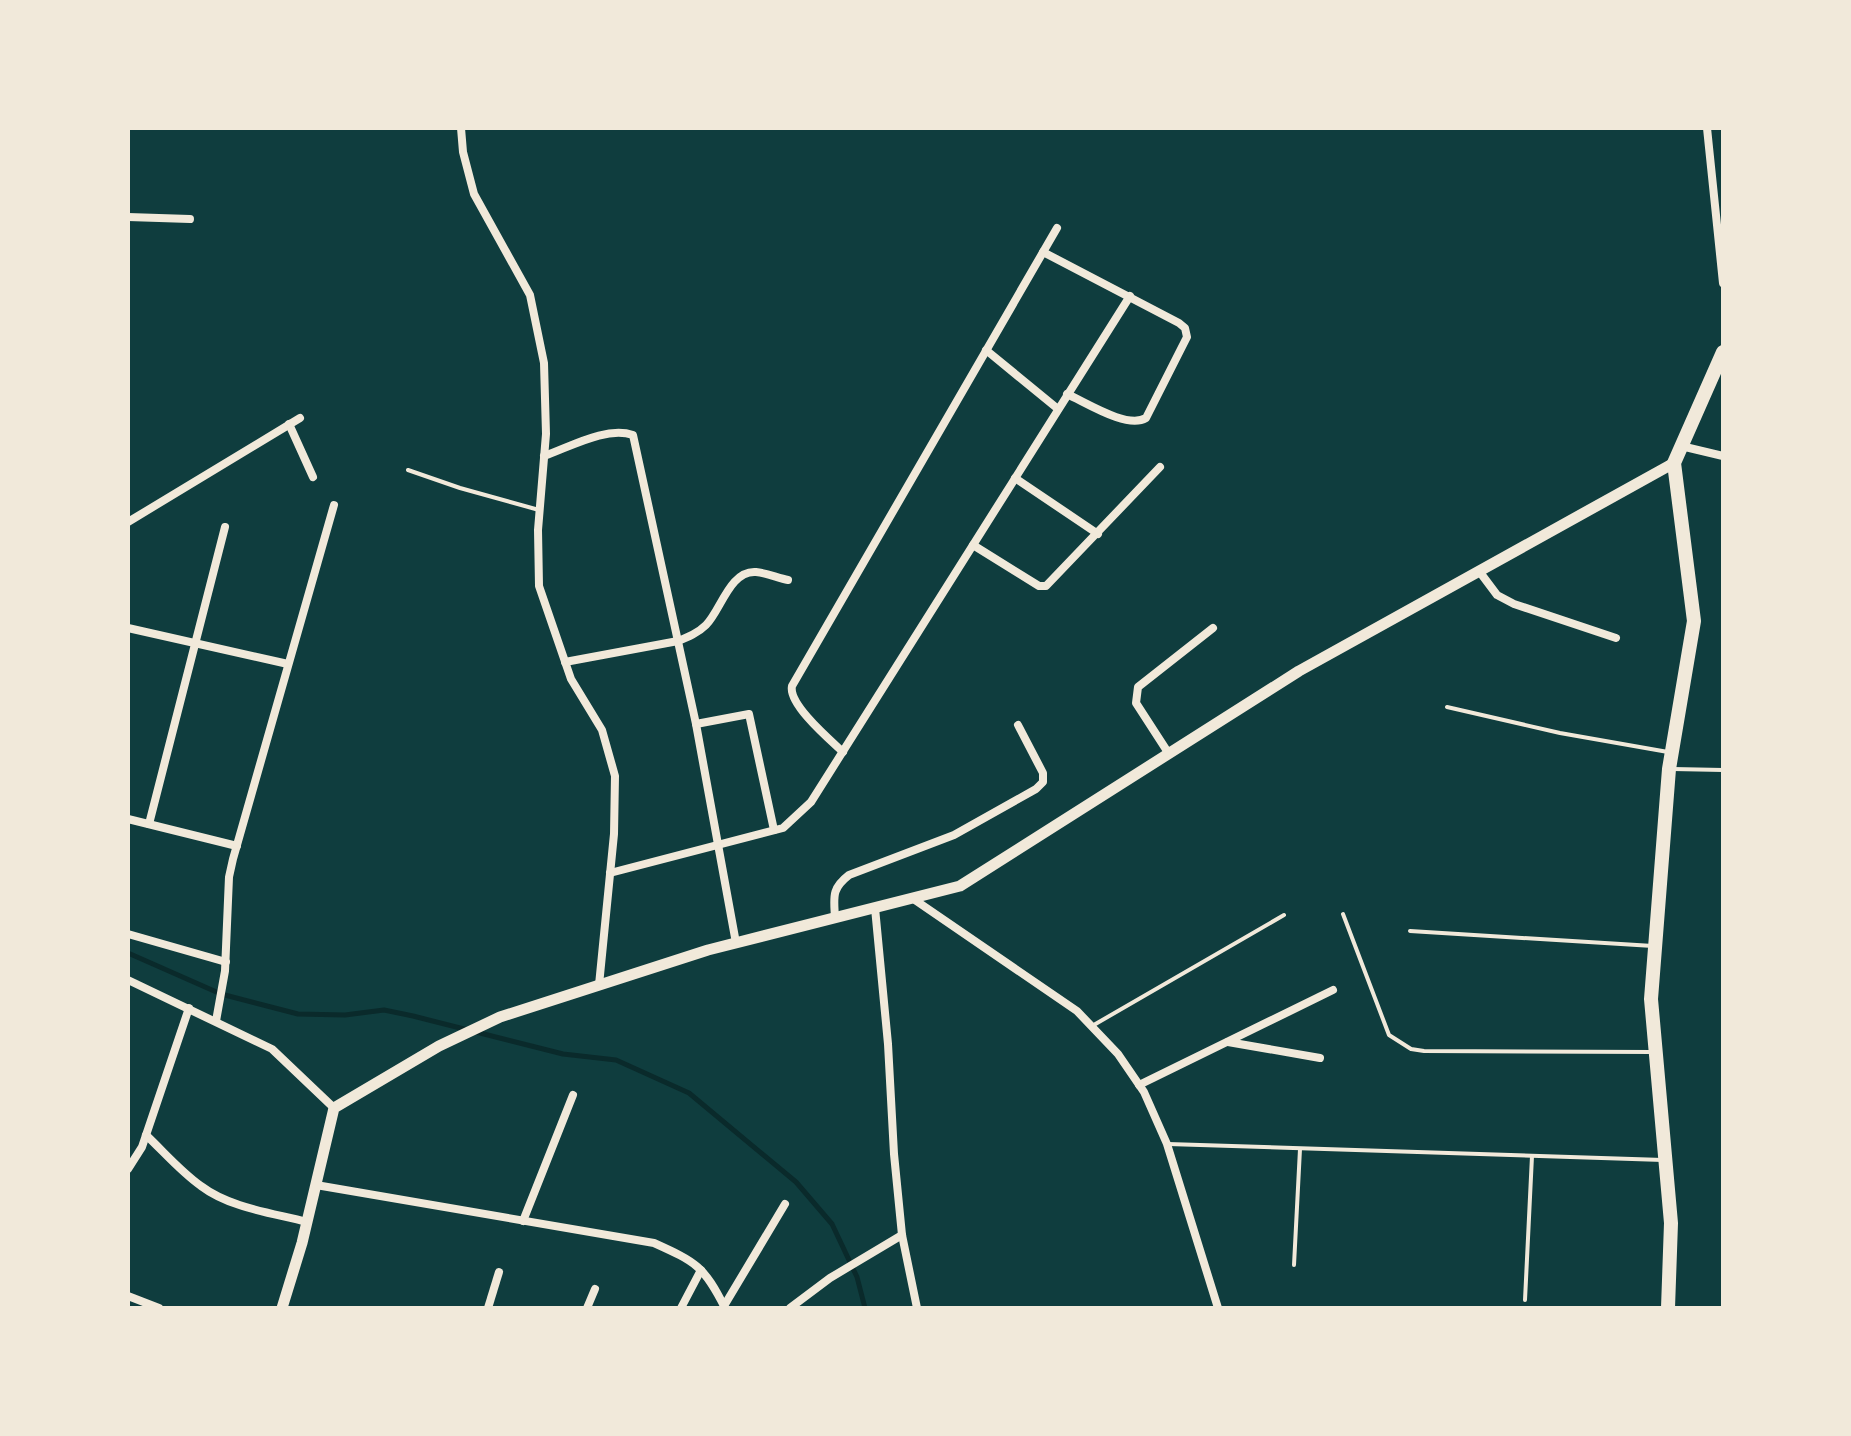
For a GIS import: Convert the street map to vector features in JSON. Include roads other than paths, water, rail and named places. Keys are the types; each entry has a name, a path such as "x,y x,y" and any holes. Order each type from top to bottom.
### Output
{"main road":[{"path":"1668,1308 1671,1223 1651,999 1669,769 1694,621 1674,463 1723,352"}],"street":[{"path":"461,128 463,152 474,194 530,295 544,363 539,586 571,679 602,730 615,776 610,873 599,985"},
{"path":"1707,128 1723,283"},
{"path":"128,217 190,219"},
{"path":"843,752 796,704 792,686 1057,228"},
{"path":"1043,252 1179,323 1185,328 1187,337 1146,418 1140,421 1128,422 1067,394"},
{"path":"610,873 783,828 811,802 1130,296"},
{"path":"986,350 1058,409"},
{"path":"128,522 300,418"},
{"path":"289,424 313,477"},
{"path":"544,456 610,433 633,435 696,724 736,943"},
{"path":"1681,446 1723,456"},
{"path":"282,1308 307,1222 334,1108 439,1046 500,1017 736,943 960,886 1299,671 1674,463"},
{"path":"973,545 1039,586 1046,586 1160,467"},
{"path":"1015,478 1098,534"},
{"path":"216,1021 225,966 229,877 334,505"},
{"path":"149,824 225,527"},
{"path":"1479,571 1497,595 1514,604 1616,638"},
{"path":"565,662 678,641 703,628 735,581 745,574 754,572 788,580"},
{"path":"128,628 288,664"},
{"path":"1169,754 1136,703 1138,687 1213,628"},
{"path":"696,724 749,714 774,830"},
{"path":"835,918 834,892 849,875 954,835 1036,789 1043,782 1043,773 1018,725"},
{"path":"128,819 237,846"},
{"path":"912,898 1077,1011 1118,1054 1139,1085 1167,1144 1218,1308"},
{"path":"875,908 902,1235 917,1308"},
{"path":"128,934 225,966"},
{"path":"128,980 272,1049 334,1108"},
{"path":"1139,1085 1333,990"},
{"path":"128,1169 146,1135 189,1008"},
{"path":"1227,1042 1320,1058"},
{"path":"523,1221 573,1095"},
{"path":"146,1135 200,1186 213,1194 236,1204 307,1222"},
{"path":"316,1185 654,1243 694,1261 714,1286 724,1307"},
{"path":"724,1307 785,1204"},
{"path":"790,1308 830,1278 902,1235"},
{"path":"681,1308 701,1270"},
{"path":"488,1308 499,1272"},
{"path":"587,1308 595,1289"},
{"path":"128,1296 159,1308"}],"lane":[{"path":"408,470 539,510"},
{"path":"1447,707 1560,733 1672,753"},
{"path":"1669,769 1723,770"},
{"path":"1343,914 1389,1035 1411,1049 1656,1052"},
{"path":"1091,1026 1284,915"},
{"path":"1410,931 1655,946"},
{"path":"1167,1144 1665,1160"},
{"path":"1294,1265 1300,1149"},
{"path":"1525,1300 1532,1156"}],"waterway":[{"path":"128,953 221,994 298,1014 345,1015 384,1010 563,1054 616,1060 689,1093 796,1182 832,1224 857,1277 865,1308"}]}
